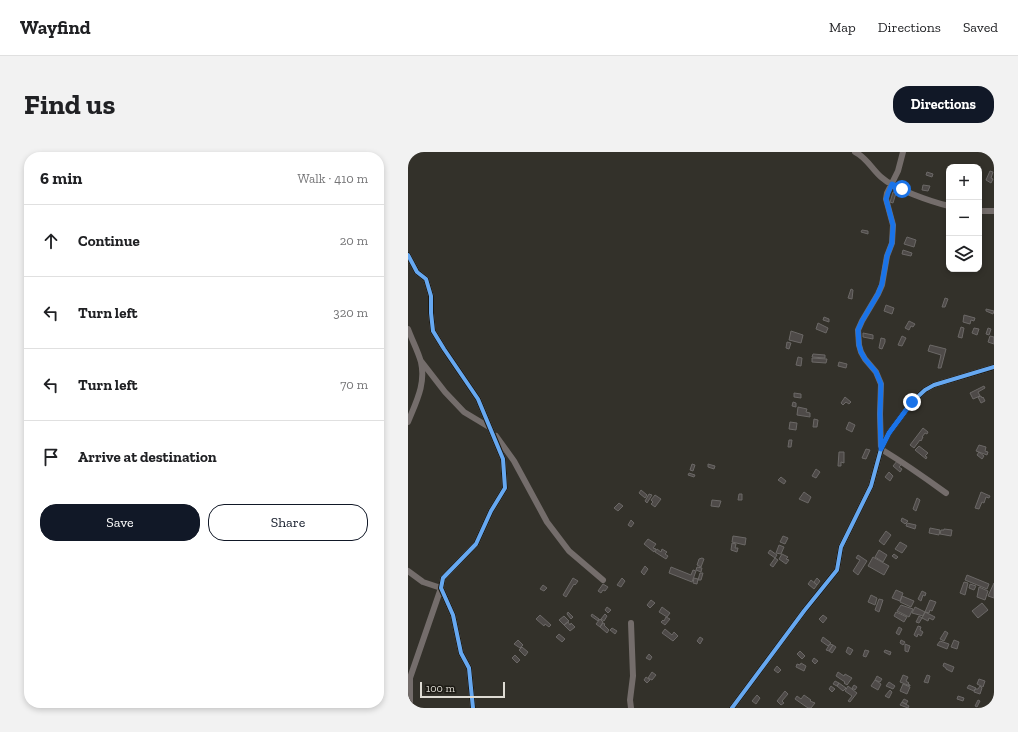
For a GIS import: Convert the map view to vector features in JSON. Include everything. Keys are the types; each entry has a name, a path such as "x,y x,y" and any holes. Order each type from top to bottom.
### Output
{"street":[{"path":"855,152 862,157 883,179 934,202 946,205"},
{"path":"881,449 881,384 876,372 861,352 858,330 882,284 887,256 892,243 893,225 886,199 898,171 903,152"},
{"path":"982,211 994,211"},
{"path":"408,255 417,272 426,280 431,296 433,331 444,350 478,399 502,459 505,488 491,511 476,544 443,578 441,588 410,678 409,701 415,708"},
{"path":"408,329 421,361 445,392 464,412 489,427 514,461 547,522 564,545 603,580"},
{"path":"408,422 419,395 423,379 421,361"},
{"path":"732,708 804,611 837,570 841,547 871,486 881,449 889,433 912,402 934,385 994,367"},
{"path":"881,449 916,471 946,493"},
{"path":"408,571 423,582 441,588 453,616 461,653 469,668 473,708"},
{"path":"630,708 633,676 631,623"}],"building":[{"path":"990,171 993,172 991,178 993,179 991,183 986,180"},
{"path":"927,172 933,174 932,177 926,175"},
{"path":"923,185 930,186 928,191 922,190"},
{"path":"893,192 896,193 893,203 890,202"},
{"path":"862,230 868,231 868,234 861,232"},
{"path":"907,237 916,240 914,247 904,244"},
{"path":"903,250 912,253 911,256 902,254"},
{"path":"851,289 853,290 852,299 848,298"},
{"path":"945,298 948,299 945,307 942,307"},
{"path":"886,305 894,308 892,314 884,311"},
{"path":"986,309 994,311 993,314 986,311"},
{"path":"964,315 975,318 974,321 971,320 970,324 963,322"},
{"path":"824,317 829,319 829,322 823,320"},
{"path":"909,321 915,324 913,327 911,326 909,330 905,328"},
{"path":"818,323 828,328 826,333 816,329"},
{"path":"961,327 964,328 962,338 958,337"},
{"path":"974,328 979,329 977,335 972,333"},
{"path":"988,328 991,329 989,335 986,334"},
{"path":"791,331 803,335 801,343 789,340"},
{"path":"863,333 873,335 873,339 863,337"},
{"path":"902,336 906,338 902,346 898,345"},
{"path":"990,336 994,337 994,344 988,342"},
{"path":"881,338 885,339 882,349 879,348"},
{"path":"787,342 791,343 789,349 786,348"},
{"path":"930,345 946,349 941,368 938,368 941,355 928,351"},
{"path":"813,354 825,355 825,358 812,357"},
{"path":"798,357 802,358 801,366 796,365"},
{"path":"812,358 827,359 826,363 812,362"},
{"path":"839,362 847,364 846,368 838,366"},
{"path":"984,386 985,388 978,392 980,396 973,399 970,393"},
{"path":"794,393 801,394 801,398 794,397"},
{"path":"981,396 985,401 981,403 978,397"},
{"path":"845,397 851,402 849,404 846,402 843,405 841,403"},
{"path":"793,402 796,403 796,407 792,406"},
{"path":"798,407 807,409 806,412 810,413 810,417 797,415"},
{"path":"814,419 818,420 817,427 813,427"},
{"path":"790,422 797,423 796,430 789,429"},
{"path":"849,422 855,425 852,432 846,429"},
{"path":"923,428 928,432 927,434 925,433 921,441 920,440 914,448 910,445"},
{"path":"789,440 792,440 791,447 788,447"},
{"path":"979,445 986,447 985,451 988,452 987,455 976,451"},
{"path":"919,446 928,453 925,456 927,457 926,459 915,450"},
{"path":"866,449 870,450 866,459 862,458"},
{"path":"839,452 844,452 844,463 841,462 841,466 838,466"},
{"path":"979,452 984,456 982,459 977,455"},
{"path":"898,460 902,464 899,467 902,469 900,472 893,466"},
{"path":"692,464 695,465 693,471 690,470"},
{"path":"708,464 715,466 714,469 708,467"},
{"path":"816,469 820,472 816,478 812,476"},
{"path":"889,472 893,476 890,481 885,477"},
{"path":"689,473 695,475 694,477 688,475"},
{"path":"781,477 786,481 784,484 778,480"},
{"path":"641,490 647,495 645,498 639,493"},
{"path":"804,492 811,497 808,503 799,499"},
{"path":"981,492 990,496 989,498 986,497 984,503 982,502 979,509 975,508"},
{"path":"649,494 652,495 647,503 645,501"},
{"path":"739,494 742,494 742,500 738,500"},
{"path":"655,495 661,499 655,507 651,504 653,502 651,500"},
{"path":"917,498 920,500 916,511 913,509"},
{"path":"712,500 721,501 719,507 711,506"},
{"path":"619,503 623,506 618,511 614,508"},
{"path":"902,518 908,521 905,524 901,521"},
{"path":"631,520 634,523 631,527 628,525"},
{"path":"907,523 916,525 915,529 906,526"},
{"path":"930,528 940,530 939,535 929,533"},
{"path":"941,530 952,530 951,536 940,534"},
{"path":"886,531 891,535 884,545 879,541"},
{"path":"733,536 746,538 745,545 732,542"},
{"path":"783,536 788,538 785,544 780,542"},
{"path":"648,539 656,544 653,548 656,549 654,552 644,544"},
{"path":"900,542 907,546 902,553 895,549"},
{"path":"732,543 736,544 735,548 738,548 737,552 731,550"},
{"path":"779,545 784,547 781,554 776,553"},
{"path":"657,549 661,552 662,549 667,552 665,554 668,556 666,559 655,552"},
{"path":"770,550 777,555 775,558 768,553"},
{"path":"879,550 887,555 883,562 875,557"},
{"path":"782,554 788,557 786,559 789,560 786,564 779,559"},
{"path":"894,554 898,557 896,559 892,556"},
{"path":"858,555 867,561 858,575 853,571 860,560 856,558"},
{"path":"873,557 889,566 884,575 868,566"},
{"path":"775,558 778,560 773,567 770,565"},
{"path":"699,559 704,559 701,567 697,565"},
{"path":"645,566 648,569 644,575 641,572"},
{"path":"671,567 691,575 693,570 696,571 692,582 669,573"},
{"path":"697,567 702,568 701,572 696,570"},
{"path":"700,573 703,573 701,580 698,580"},
{"path":"967,575 989,584 987,589 965,580"},
{"path":"573,578 578,581 575,585 574,584 566,597 563,595"},
{"path":"622,578 625,581 621,587 617,585"},
{"path":"694,578 698,579 697,584 693,583"},
{"path":"817,578 820,581 817,585 814,582"},
{"path":"811,580 817,585 814,589 808,584"},
{"path":"964,582 968,583 965,595 960,593"},
{"path":"994,583 994,598 988,596"},
{"path":"603,584 608,587 601,593 598,591"},
{"path":"970,584 976,586 974,590 969,588"},
{"path":"543,585 547,588 544,591 540,589"},
{"path":"979,587 988,591 985,600 977,597"},
{"path":"896,590 903,593 900,601 892,598"},
{"path":"922,591 926,593 925,596 923,595 921,601 918,599"},
{"path":"871,595 877,598 875,605 868,602"},
{"path":"902,596 914,601 911,607 900,602"},
{"path":"879,599 883,600 879,612 875,610"},
{"path":"651,600 655,603 650,608 647,605"},
{"path":"930,600 936,602 932,611 930,610 929,613 925,612"},
{"path":"982,603 988,610 978,618 972,611"},
{"path":"901,605 913,609 909,617 897,611"},
{"path":"607,607 611,610 608,613 605,610"},
{"path":"662,607 670,613 667,617 659,612"},
{"path":"915,607 925,612 923,616 912,613"},
{"path":"568,612 573,617 571,619 567,614"},
{"path":"896,612 907,617 904,622 894,616"},
{"path":"925,612 935,617 933,620 929,618 928,621 922,618"},
{"path":"592,614 599,619 598,621 591,616"},
{"path":"605,614 607,616 604,621 601,619"},
{"path":"540,615 551,625 549,627 545,624 544,626 536,619"},
{"path":"823,615 827,618 823,623 819,619"},
{"path":"564,616 569,621 564,625 559,620"},
{"path":"919,616 922,618 919,623 916,622"},
{"path":"666,617 670,619 665,625 661,622 663,620 664,621"},
{"path":"600,619 603,622 600,627 596,624"},
{"path":"568,622 570,625 571,623 575,627 570,631 564,625"},
{"path":"603,623 609,630 607,633 600,627"},
{"path":"918,626 921,627 920,630 923,632 921,636 918,634 917,637 914,635"},
{"path":"899,627 902,629 899,635 896,633"},
{"path":"612,628 617,631 615,634 610,630"},
{"path":"665,629 672,635 674,632 678,636 673,641 662,633"},
{"path":"945,631 948,633 944,641 940,639"},
{"path":"559,634 565,639 562,642 556,637"},
{"path":"700,637 703,639 700,644 697,641"},
{"path":"823,637 831,643 828,646 821,641"},
{"path":"518,640 523,645 520,648 514,644"},
{"path":"901,640 905,642 903,645 900,643"},
{"path":"954,640 959,642 957,649 951,647"},
{"path":"940,641 949,644 947,649 937,645"},
{"path":"830,644 833,645 829,651 826,650"},
{"path":"905,644 910,646 908,652 905,651"},
{"path":"833,645 836,647 832,653 829,651"},
{"path":"522,647 528,652 525,656 519,650"},
{"path":"848,647 853,650 850,655 846,652"},
{"path":"865,650 869,651 866,657 863,656"},
{"path":"885,650 891,652 890,655 884,652"},
{"path":"800,651 805,656 802,659 797,654"},
{"path":"649,654 652,657 650,660 646,658"},
{"path":"515,655 520,660 517,663 512,658"},
{"path":"814,658 818,661 815,664 812,661"},
{"path":"801,663 806,666 804,671 796,667 797,664 800,665"},
{"path":"944,663 954,667 952,672 943,666"},
{"path":"777,666 781,670 778,673 774,670"},
{"path":"652,672 656,675 652,680 648,678"},
{"path":"838,672 844,676 845,674 852,678 847,685 836,676"},
{"path":"903,675 908,677 906,681 910,686 900,682"},
{"path":"927,675 930,676 928,683 924,682"},
{"path":"877,676 882,679 880,682 875,680"},
{"path":"646,677 650,680 647,683 644,680"},
{"path":"979,679 985,681 983,687 977,684"},
{"path":"875,680 881,684 878,690 871,686"},
{"path":"835,681 839,683 837,686 833,684"},
{"path":"889,682 895,686 893,689 886,686"},
{"path":"839,683 846,688 843,691 837,686"},
{"path":"903,684 910,687 907,694 900,691"},
{"path":"854,685 857,687 855,690 852,688"},
{"path":"969,685 976,688 974,691 967,688"},
{"path":"831,686 835,689 832,692 829,689"},
{"path":"848,686 857,693 850,702 848,701 852,696 845,691"},
{"path":"980,686 982,688 980,694 974,692 975,689 978,689"},
{"path":"890,690 892,692 889,698 885,696"},
{"path":"785,691 788,694 782,701 784,703 781,705 777,701"},
{"path":"757,695 760,698 756,704 752,701"},
{"path":"804,695 811,700 810,701 815,703 811,708 808,708 795,699 797,696 801,699"},
{"path":"958,696 964,698 963,701 957,699"},
{"path":"904,699 908,701 906,704 902,702"},
{"path":"978,700 980,701 977,707 975,706"},
{"path":"902,702 909,706 908,708 900,705"}],"cycle path":[{"path":"408,255 417,272 426,279 431,296 433,331 478,399 503,459 505,488 491,511 476,544 443,578 441,588 453,615 461,653 469,668 473,708"},
{"path":"732,708 804,611 837,570 841,547 871,486 881,449 889,433 912,402 925,390 934,385 994,367"}],"route":[{"path":"902,189 892,184 886,199 893,225 892,243 887,256 882,284 858,330 861,352 876,372 881,384 881,449 889,433 912,402"}]}
